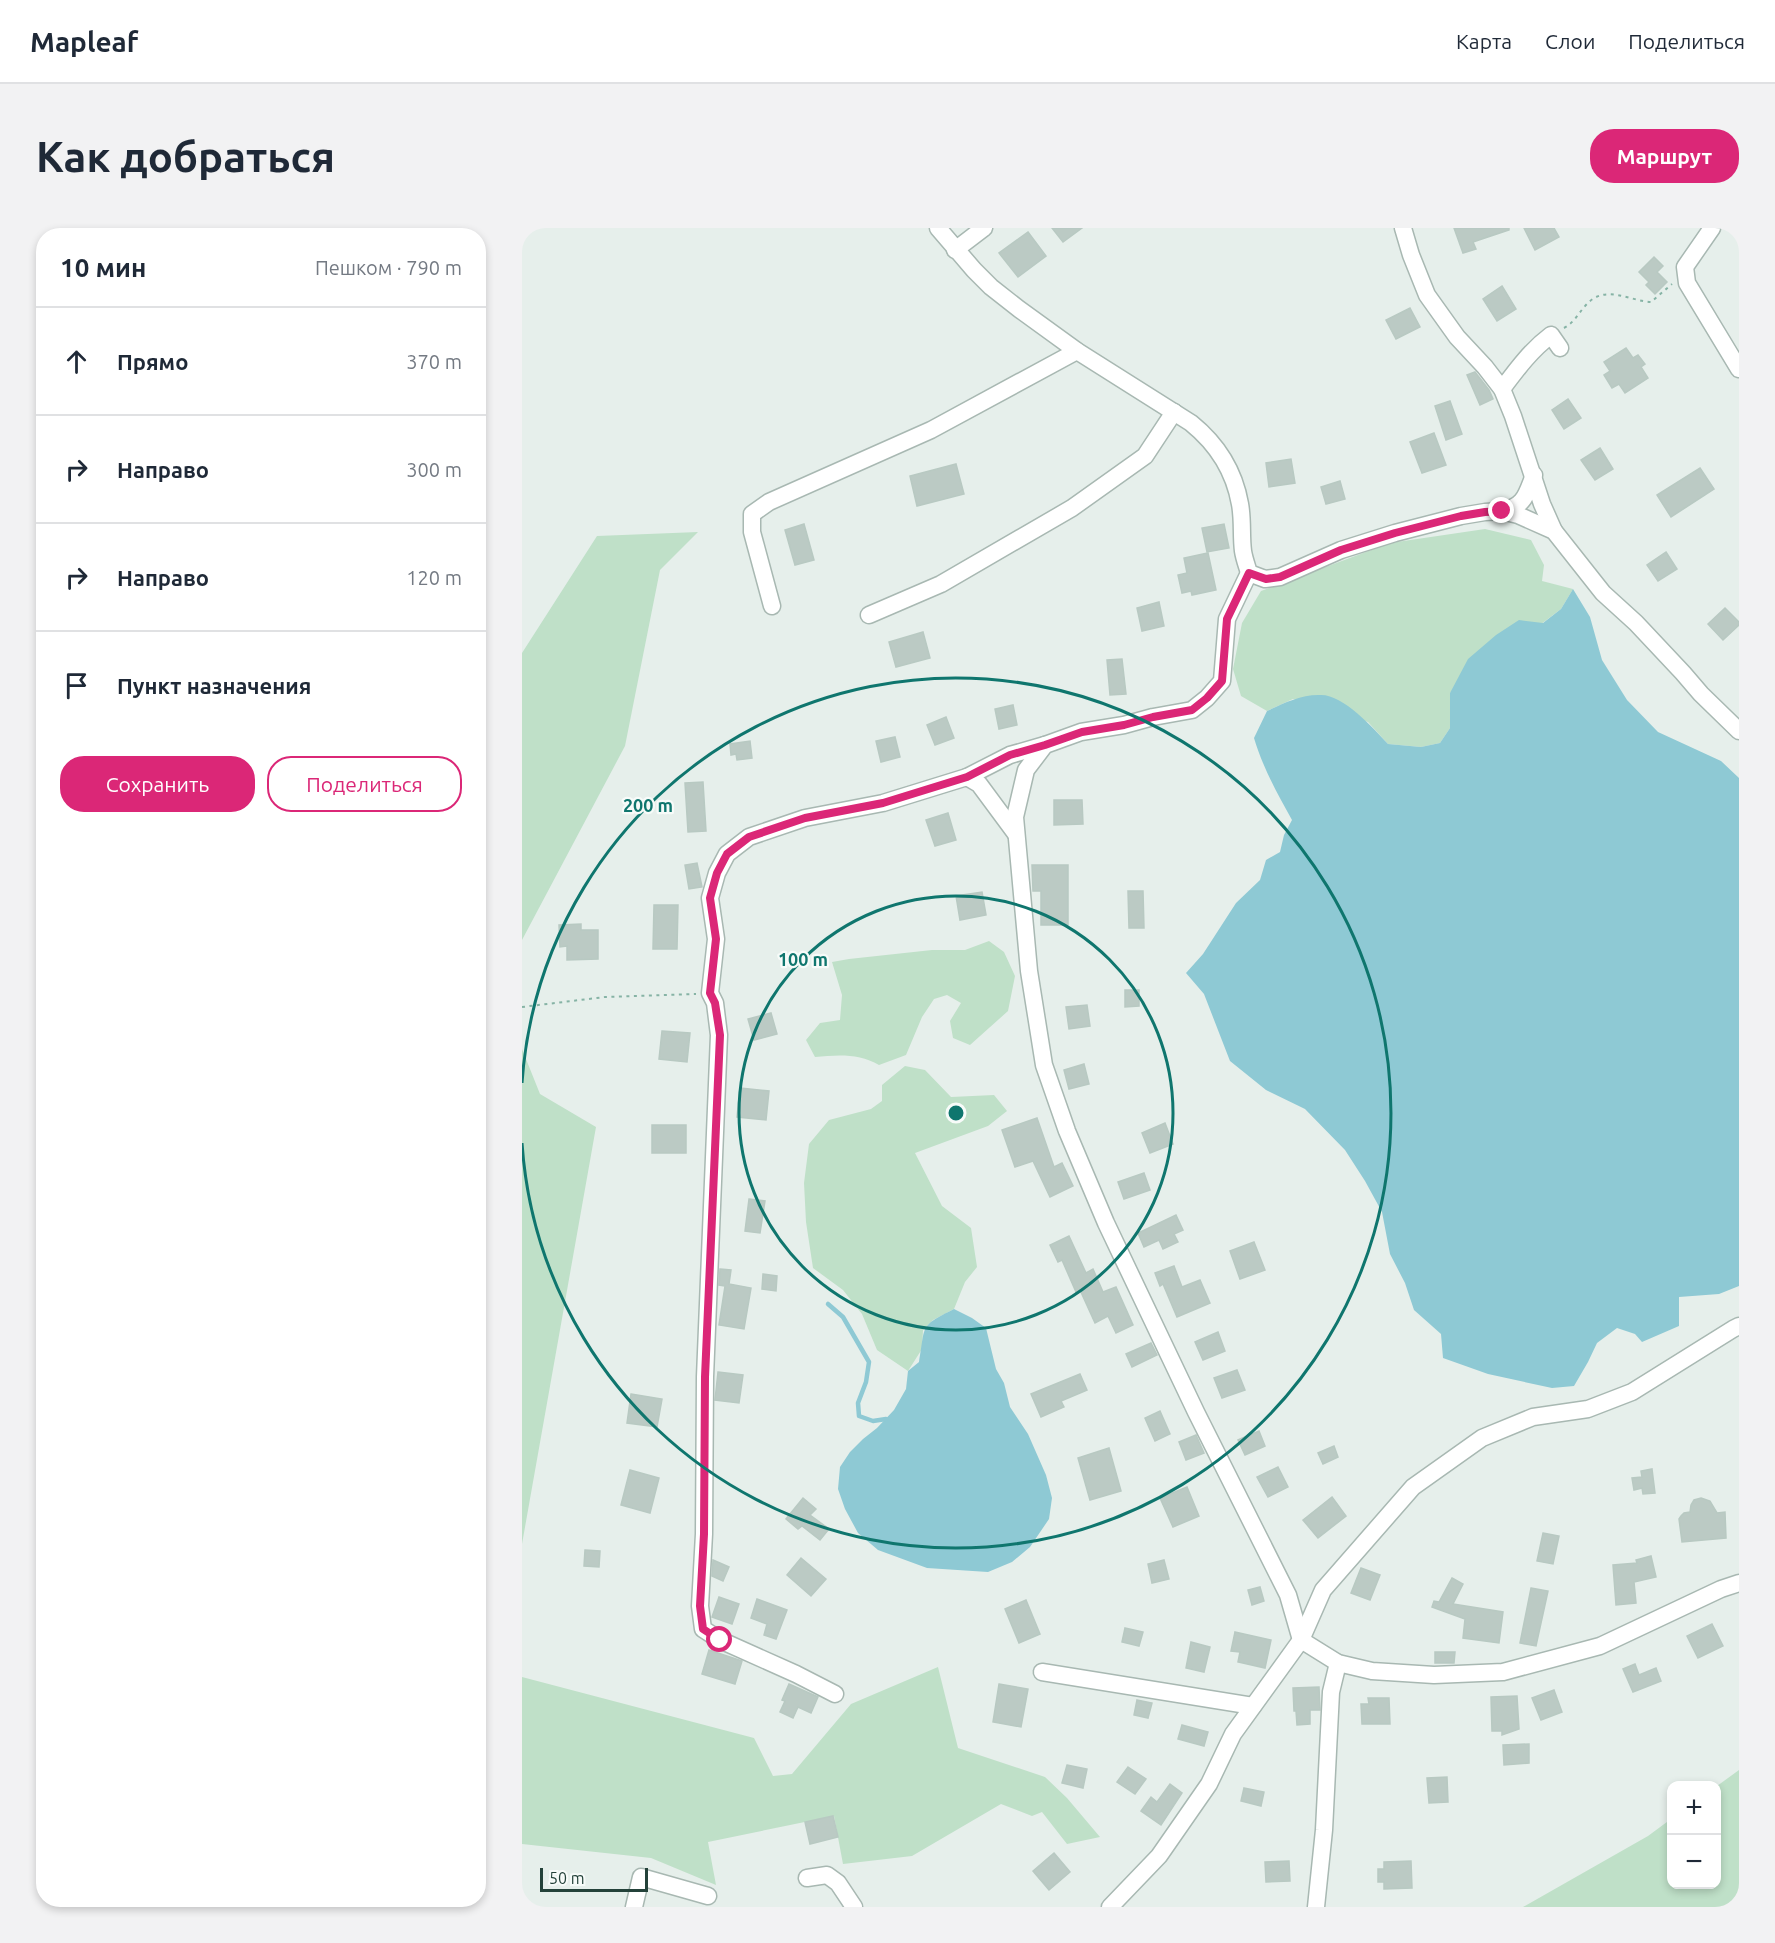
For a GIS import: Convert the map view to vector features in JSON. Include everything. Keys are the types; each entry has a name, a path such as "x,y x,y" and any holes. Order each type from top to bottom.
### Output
{"street":[{"path":"835,1694 720,1640 703,1629 700,1606 704,1534 705,1377 720,1035 715,1003 710,993 716,939 710,898 717,873 727,854 749,837 805,818 883,803 967,777 1010,755 1082,732 1192,710 1222,681 1227,619 1249,573 1243,550 1240,503 1231,473 1218,448 1205,434 1174,412 1077,351 991,287 938,228"},
{"path":"955,249 984,228"},
{"path":"1403,228 1427,295 1457,337 1502,389 1534,475 1542,504 1554,531 1603,593 1649,636 1701,694 1739,731"},
{"path":"1712,228 1685,267 1687,283 1739,369"},
{"path":"1502,389 1536,346 1556,341"},
{"path":"772,606 752,532 752,514 769,502 931,430 1077,351"},
{"path":"869,615 941,584 1072,508 1145,456 1174,412"},
{"path":"1249,573 1266,579 1280,577 1341,550 1395,533 1461,516 1514,508 1524,500 1534,475"},
{"path":"1502,511 1529,519 1554,531"},
{"path":"1045,745 1026,770 1015,818 1029,971 1044,1065 1067,1131 1106,1223 1196,1412 1288,1595 1300,1640 1338,1663 1372,1671 1434,1675 1503,1672 1599,1646 1721,1589 1739,1583"},
{"path":"967,777 979,784 1016,834"},
{"path":"1110,1907 1159,1856 1209,1784 1233,1734 1300,1640 1323,1590 1413,1487 1482,1438 1533,1417 1588,1409 1632,1392 1739,1326"},
{"path":"1316,1907 1324,1830 1331,1692 1338,1663"},
{"path":"1042,1672 1253,1706"},
{"path":"807,1878 828,1875 838,1883 855,1907"},
{"path":"634,1907 641,1877 708,1896"}],"path":[{"path":"1556,341 1588,302 1599,295 1628,296 1651,302 1676,280 1685,267"},
{"path":"522,1007 605,997 710,993"}],"green space":[{"path":"1485,529 1531,540 1544,565 1542,581 1573,589 1561,609 1450,693 1450,728 1440,743 1421,747 1388,744 1368,722 1293,699 1267,711 1241,696 1233,669 1242,623 1261,591 1390,543"},
{"path":"698,532 660,570 625,746 522,940 522,653 597,536"},
{"path":"989,941 1004,952 1015,976 1008,1011 970,1045 953,1038 950,1021 961,1003 947,995 934,999 922,1017 906,1055 879,1065 864,1058 840,1055 815,1057 806,1040 820,1023 840,1020 842,995 832,962 932,950 965,950"},
{"path":"522,1049 540,1094 596,1127 522,1544"},
{"path":"905,1066 925,1070 951,1097 994,1095 1007,1111 988,1126 915,1153 942,1206 971,1228 977,1267 965,1282 954,1309 933,1320 923,1330 922,1349 908,1371 877,1350 862,1314 843,1290 813,1268 806,1222 804,1183 809,1144 829,1120 871,1109 882,1101 882,1085"},
{"path":"938,1667 958,1748 1045,1777 1067,1798 1100,1837 1067,1844 1042,1812 1032,1816 1001,1804 912,1856 843,1864 834,1816 708,1842 716,1885 651,1858 522,1844 522,1677 754,1738 773,1776 792,1774 851,1704"},
{"path":"1739,1770 1739,1907 1523,1907 1648,1836 1667,1822 1667,1889 1721,1889 1721,1783"}],"water":[{"path":"1573,589 1590,617 1602,660 1627,700 1658,732 1721,761 1739,778 1739,1286 1719,1294 1679,1297 1679,1326 1642,1342 1635,1334 1617,1328 1597,1343 1574,1386 1552,1388 1488,1374 1443,1358 1441,1334 1414,1310 1405,1283 1390,1254 1382,1212 1345,1150 1305,1109 1266,1090 1230,1061 1204,994 1186,973 1203,954 1236,903 1260,880 1266,860 1280,852 1284,835 1292,820 1266,770 1254,738 1267,711 1300,698 1314,695 1330,696 1358,713 1388,744 1421,747 1440,743 1450,728 1450,693 1468,659 1496,635 1519,620 1543,623 1561,609"},
{"path":"954,1309 986,1328 996,1369 1004,1383 1010,1407 1028,1434 1046,1475 1052,1498 1049,1519 1030,1547 1012,1562 988,1572 927,1568 878,1550 858,1533 845,1509 838,1489 840,1467 850,1452 894,1410 906,1389 908,1371 919,1362 926,1328 934,1320"}],"building":[{"path":"1052,228 1082,228 1063,242"},
{"path":"1454,228 1509,228 1509,230 1473,242 1476,249 1463,253"},
{"path":"1524,228 1554,228 1559,237 1535,250"},
{"path":"1028,232 1046,256 1018,277 999,253"},
{"path":"1654,257 1663,266 1657,272 1667,282 1655,294 1646,285 1649,282 1639,272"},
{"path":"1502,286 1516,309 1497,321 1483,299"},
{"path":"1410,308 1420,327 1396,339 1386,320"},
{"path":"1626,348 1633,358 1638,355 1645,364 1641,367 1648,378 1625,393 1619,384 1612,388 1604,375 1610,371 1604,362"},
{"path":"1475,372 1493,399 1480,405 1467,375"},
{"path":"1568,399 1581,418 1564,429 1552,410"},
{"path":"1450,401 1462,434 1446,440 1435,406"},
{"path":"1434,433 1446,465 1422,473 1410,442"},
{"path":"1600,448 1613,469 1595,480 1581,460"},
{"path":"1291,459 1295,483 1269,487 1266,463"},
{"path":"956,464 964,494 917,506 910,476"},
{"path":"1700,468 1714,489 1671,517 1657,495"},
{"path":"1340,481 1345,499 1326,504 1321,487"},
{"path":"804,524 814,560 795,565 785,530"},
{"path":"1224,524 1229,548 1207,552 1202,528"},
{"path":"1666,552 1677,569 1658,581 1647,565"},
{"path":"1208,553 1216,590 1192,595 1191,591 1182,593 1178,575 1187,573 1184,558"},
{"path":"1159,602 1164,626 1142,631 1137,608"},
{"path":"1725,608 1739,622 1739,625 1723,640 1708,624"},
{"path":"923,632 930,658 896,667 889,642"},
{"path":"1122,659 1126,694 1110,695 1107,660"},
{"path":"1013,705 1017,725 999,729 995,709"},
{"path":"946,717 954,738 935,745 927,725"},
{"path":"895,737 900,757 881,762 876,741"},
{"path":"750,741 752,758 737,760 736,754 731,755 730,744"},
{"path":"703,782 706,831 688,832 685,783"},
{"path":"1054,800 1082,800 1083,824 1054,825"},
{"path":"948,813 956,840 935,846 926,820"},
{"path":"697,863 702,887 689,889 685,865"},
{"path":"1032,865 1068,865 1068,925 1041,925 1041,891 1033,891"},
{"path":"1128,891 1143,891 1144,928 1129,928"},
{"path":"982,892 986,915 960,920 956,896"},
{"path":"654,905 678,905 677,949 653,949"},
{"path":"581,924 581,930 598,930 598,959 567,960 567,946 560,947 559,925"},
{"path":"1125,990 1139,990 1139,1006 1125,1007"},
{"path":"1087,1005 1090,1026 1069,1029 1066,1007"},
{"path":"771,1013 777,1034 754,1040 748,1019"},
{"path":"662,1031 690,1033 687,1062 659,1059"},
{"path":"1084,1064 1089,1084 1069,1089 1064,1070"},
{"path":"740,1088 769,1091 766,1120 737,1117"},
{"path":"1037,1118 1054,1167 1062,1163 1073,1186 1050,1197 1033,1161 1015,1167 1002,1130"},
{"path":"1165,1123 1173,1144 1150,1153 1142,1133"},
{"path":"652,1125 686,1125 686,1153 652,1153"},
{"path":"1144,1173 1150,1190 1124,1199 1118,1182"},
{"path":"749,1199 765,1201 760,1233 745,1231"},
{"path":"1176,1215 1183,1230 1174,1234 1178,1242 1163,1249 1159,1240 1144,1247 1138,1233"},
{"path":"1069,1236 1086,1273 1093,1269 1103,1292 1116,1287 1133,1325 1116,1333 1108,1316 1095,1323 1080,1290 1076,1292 1062,1260 1058,1262 1050,1245"},
{"path":"1254,1242 1265,1270 1240,1279 1230,1251"},
{"path":"1174,1266 1182,1287 1200,1280 1210,1303 1177,1317 1163,1284 1160,1286 1155,1273"},
{"path":"720,1269 731,1270 729,1284 751,1288 744,1329 719,1325 725,1286 719,1285"},
{"path":"763,1274 777,1276 776,1291 762,1289"},
{"path":"1218,1332 1225,1351 1203,1360 1195,1342"},
{"path":"1151,1343 1157,1355 1132,1367 1126,1354"},
{"path":"1237,1370 1245,1390 1222,1398 1214,1378"},
{"path":"718,1372 743,1375 739,1403 715,1400"},
{"path":"1080,1374 1087,1390 1061,1401 1064,1407 1041,1417 1031,1394"},
{"path":"631,1394 662,1399 657,1427 627,1423"},
{"path":"1160,1411 1170,1434 1155,1441 1145,1418"},
{"path":"1259,1431 1265,1446 1245,1455 1238,1440"},
{"path":"1196,1435 1204,1453 1186,1460 1179,1442"},
{"path":"1334,1446 1338,1457 1323,1464 1318,1453"},
{"path":"1109,1448 1121,1491 1090,1500 1078,1458"},
{"path":"1278,1467 1288,1487 1268,1497 1257,1477"},
{"path":"1652,1469 1655,1493 1643,1494 1642,1488 1634,1490 1632,1478 1642,1477 1641,1471"},
{"path":"630,1470 659,1478 650,1513 621,1505"},
{"path":"1187,1487 1199,1516 1173,1527 1160,1498"},
{"path":"1332,1497 1346,1516 1318,1538 1303,1520"},
{"path":"803,1498 816,1509 810,1515 829,1529 820,1540 802,1526 798,1529 786,1519"},
{"path":"1701,1498 1710,1501 1717,1513 1725,1512 1726,1538 1682,1542 1679,1519 1684,1513 1690,1512 1694,1500"},
{"path":"1543,1533 1559,1536 1553,1564 1537,1561"},
{"path":"585,1550 600,1551 599,1567 584,1566"},
{"path":"1651,1556 1656,1577 1634,1582 1636,1603 1616,1605 1613,1565 1637,1563 1636,1560"},
{"path":"801,1558 826,1579 811,1596 787,1575"},
{"path":"713,1560 729,1567 723,1581 712,1576"},
{"path":"1164,1560 1169,1579 1152,1583 1148,1564"},
{"path":"1361,1568 1380,1575 1370,1600 1351,1593"},
{"path":"1452,1578 1463,1584 1453,1604 1503,1612 1499,1643 1463,1638 1465,1619 1432,1607 1434,1601 1439,1602"},
{"path":"1260,1587 1264,1601 1252,1605 1248,1590"},
{"path":"1531,1588 1548,1591 1536,1646 1520,1643"},
{"path":"719,1597 739,1604 732,1624 712,1617"},
{"path":"757,1599 787,1610 776,1639 764,1635 767,1624 751,1618"},
{"path":"1026,1600 1040,1634 1019,1643 1005,1609"},
{"path":"1712,1624 1723,1646 1698,1658 1687,1636"},
{"path":"1125,1628 1143,1632 1139,1646 1122,1642"},
{"path":"1235,1632 1271,1640 1265,1668 1238,1662 1240,1652 1231,1651"},
{"path":"1191,1642 1210,1647 1204,1672 1186,1668"},
{"path":"709,1650 742,1661 735,1684 702,1674"},
{"path":"1435,1652 1455,1652 1454,1663 1435,1663"},
{"path":"1635,1664 1639,1675 1656,1668 1661,1681 1633,1692 1623,1669"},
{"path":"789,1684 818,1697 811,1713 798,1707 793,1718 780,1712"},
{"path":"999,1684 1028,1689 1021,1727 993,1722"},
{"path":"1319,1687 1320,1710 1310,1710 1310,1724 1297,1725 1293,1688"},
{"path":"1554,1690 1562,1712 1541,1720 1532,1698"},
{"path":"1517,1696 1519,1729 1502,1735 1502,1731 1492,1731 1491,1697"},
{"path":"1368,1698 1389,1698 1390,1724 1362,1724 1361,1704 1369,1704"},
{"path":"1137,1700 1152,1703 1148,1718 1134,1715"},
{"path":"1182,1725 1208,1732 1204,1746 1178,1739"},
{"path":"1529,1744 1529,1763 1504,1765 1503,1745"},
{"path":"1067,1765 1087,1769 1083,1788 1062,1783"},
{"path":"1128,1767 1146,1779 1135,1794 1117,1782"},
{"path":"1447,1777 1448,1802 1429,1803 1427,1778"},
{"path":"1170,1784 1182,1793 1161,1825 1141,1811 1151,1797 1157,1802"},
{"path":"1244,1788 1264,1792 1261,1806 1241,1801"},
{"path":"833,1816 838,1837 810,1844 805,1822"},
{"path":"1054,1853 1070,1872 1049,1890 1033,1871"},
{"path":"1289,1861 1290,1881 1266,1882 1265,1862"},
{"path":"1411,1861 1412,1888 1384,1889 1384,1882 1378,1882 1378,1869 1384,1869 1384,1862"}],"waterway":[{"path":"828,1304 843,1317 869,1362 866,1382 858,1403 859,1416 873,1421 886,1419"}],"route":[{"path":"720,1640 703,1629 700,1606 704,1534 705,1377 720,1035 715,1003 710,993 716,939 710,898 717,873 727,854 749,837 805,818 883,803 967,777 1010,755 1082,732 1192,710 1222,681 1227,619 1249,573 1266,579 1280,577 1341,550 1395,533 1461,516 1502,511"}]}
